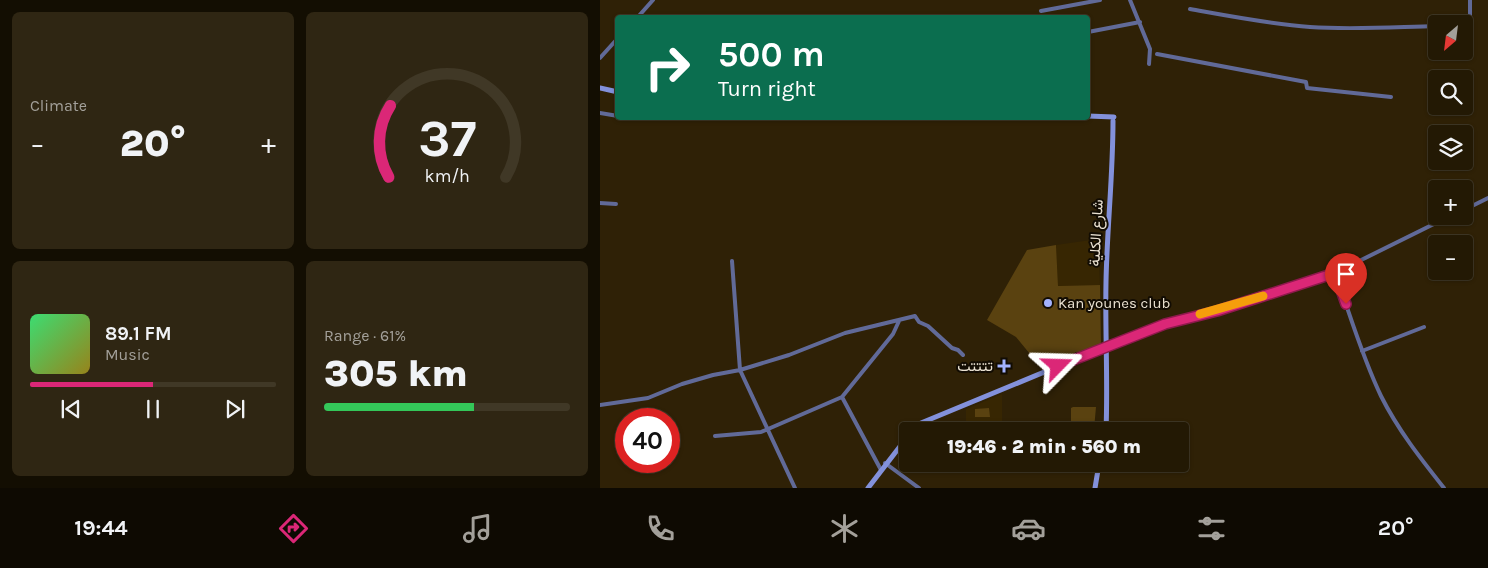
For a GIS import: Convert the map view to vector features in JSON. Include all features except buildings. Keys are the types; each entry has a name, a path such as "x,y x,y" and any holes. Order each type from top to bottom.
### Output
{"street":[{"path":"640,15 653,0"},
{"path":"1041,11 1100,0"},
{"path":"1130,0 1150,49 1149,64"},
{"path":"1470,0 1470,15"},
{"path":"1190,9 1237,18 1310,27 1380,29 1428,26"},
{"path":"1090,32 1140,22"},
{"path":"600,57 615,41"},
{"path":"1156,54 1306,82 1307,88 1391,97"},
{"path":"600,88 615,91"},
{"path":"600,113 615,116"},
{"name":"شارع الكلية","path":"1090,116 1113,119 1106,265 1106,422"},
{"path":"1473,206 1488,198"},
{"path":"600,203 616,204"},
{"path":"923,422 1165,324 1217,311 1335,273 1432,225"},
{"path":"732,261 740,370 795,488"},
{"path":"1335,273 1362,351 1380,395 1406,439 1444,488"},
{"path":"600,405 648,398 682,384 740,370 789,355 845,334 915,316 919,322 928,326 952,348 958,350 963,355"},
{"path":"715,436 752,434 842,397 893,334 899,321"},
{"path":"1362,351 1424,327"},
{"path":"842,397 881,470"},
{"path":"868,488 899,447"},
{"path":"885,464 919,488"},
{"path":"1095,488 1098,472"}],"shaded area":[{"path":"1098,239 1100,285 1058,286 1056,245"},
{"name":"Kan younes club","path":"1056,245 1058,286 1100,285 1101,346 1095,352 1075,352 1075,355 1030,354 1016,337 987,320 1027,250"},
{"path":"1002,394 1002,422 966,422 966,409"},
{"path":"1096,407 1095,422 1071,422 1071,408"},
{"path":"989,408 990,417 975,417 975,409"}],"slow traffic":[{"path":"1200,314 1217,311 1263,296"}],"place":[{"name":"Kan younes club","path":"1048,303"},
{"name":"تتتتت","path":"1004,366"}],"route":[{"path":"1058,366 1144,331 1189,317 1217,311 1335,273 1346,304"}]}
